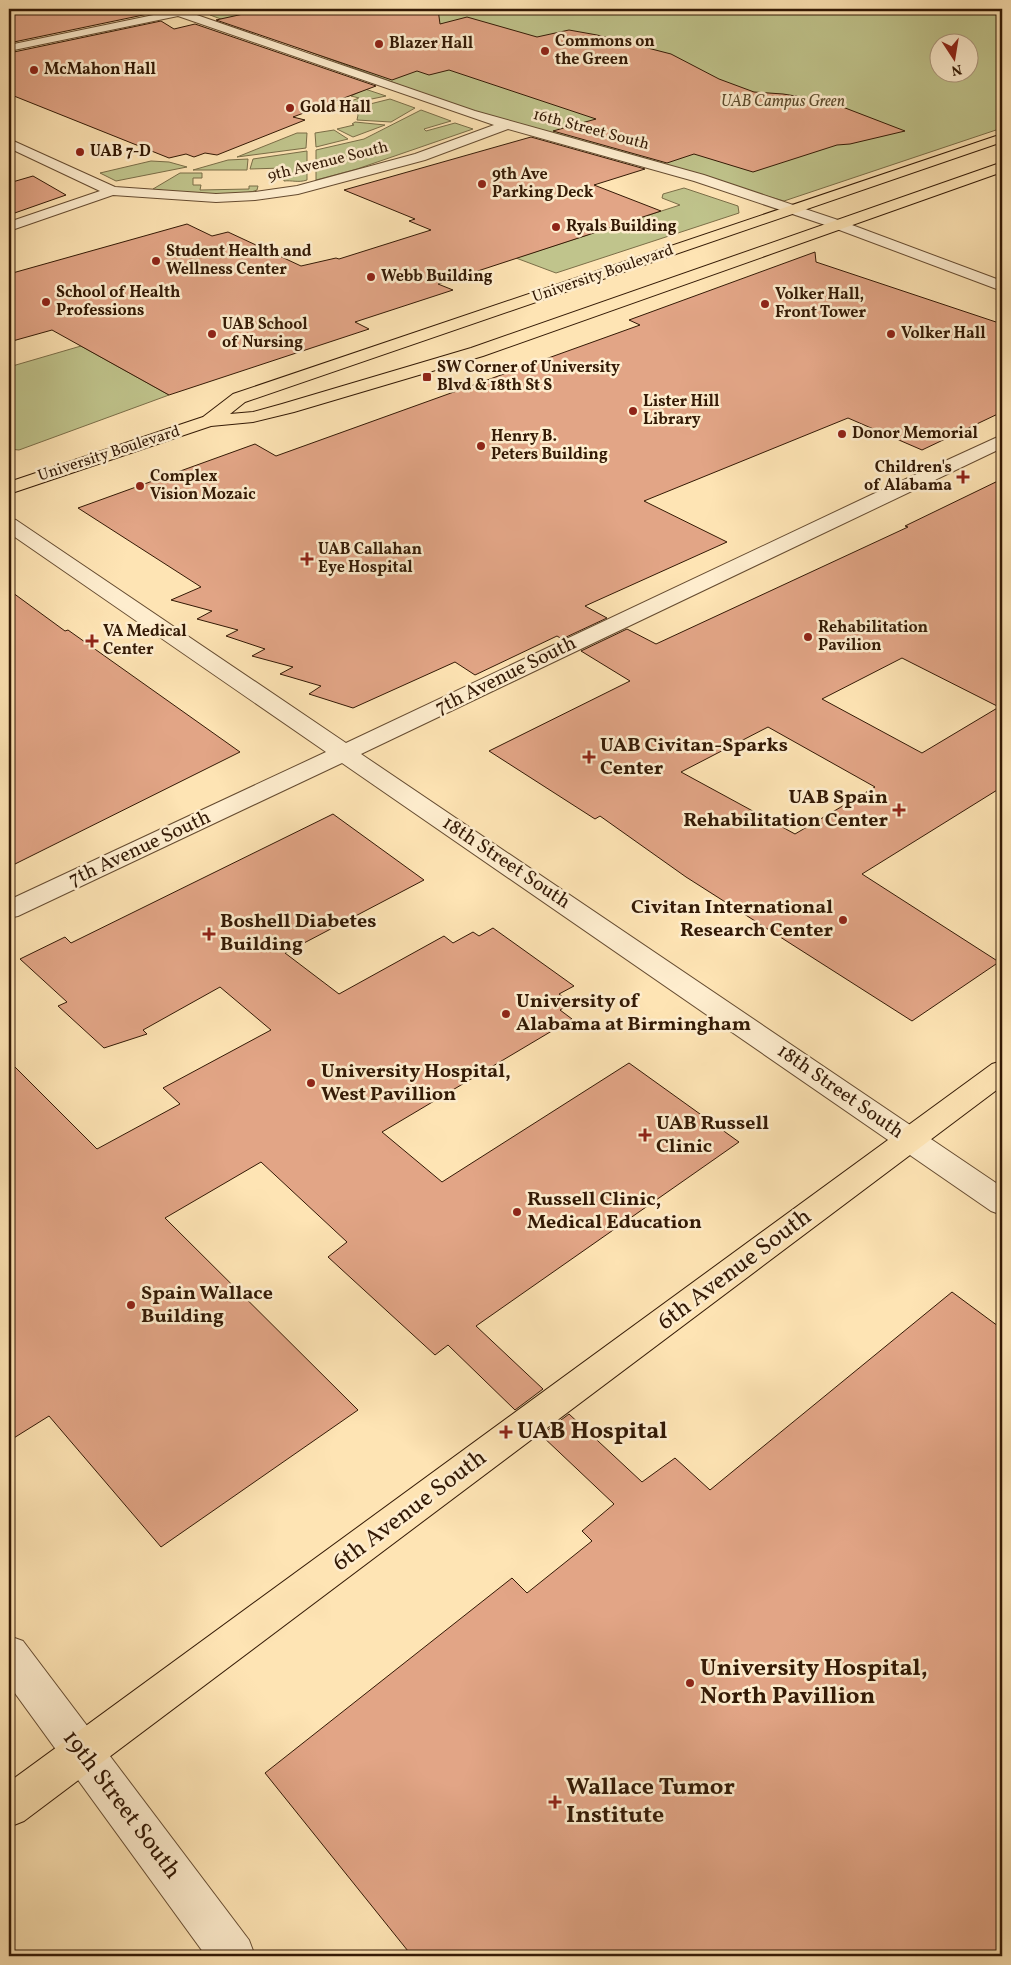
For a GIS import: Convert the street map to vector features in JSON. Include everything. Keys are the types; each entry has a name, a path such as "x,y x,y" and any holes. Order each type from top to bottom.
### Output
{"main road":[{"name":"University Boulevard","path":"209,421 239,398 1002,138"},
{"name":"University Boulevard","path":"9,488 209,421 253,417 478,352 1002,167"},
{"name":"6th Avenue South","path":"9,1807 911,1141 1002,1071"}],"street":[{"path":"9,48 174,11 195,9"},
{"name":"16th Street South","path":"174,11 428,100 506,125 699,178 839,225 1002,286"},
{"name":"9th Avenue South","path":"9,227 112,191 174,197 216,198 254,196 298,190 420,157 506,125"},
{"path":"9,143 112,191"},
{"name":"7th Avenue South","path":"9,910 345,754 813,529 1002,441"},
{"name":"18th Street South","path":"9,524 1002,1203"},
{"name":"19th Street South","path":"9,1654 233,1956"}],"green space":[{"name":"UAB Campus Green","path":"226,9 1002,9 1002,128 784,201 457,106 210,15 211,12"},
{"path":"365,89 386,96 338,106 359,98 351,96"},
{"path":"390,99 415,108 391,122 357,120 358,115 353,110"},
{"path":"421,110 451,121 424,129 426,131 455,123 473,129 357,169 316,180 316,150 364,139"},
{"path":"355,122 385,125 353,137 337,129 354,125 352,124"},
{"path":"334,130 348,139 316,147 315,133"},
{"path":"297,133 307,133 306,148 237,157"},
{"path":"307,151 307,180 284,181 283,168 250,169 253,159"},
{"path":"248,159 247,170 193,170 228,160"},
{"path":"151,161 169,162 187,167 116,181 100,173"},
{"path":"180,173 202,173 202,178 193,178 193,185 201,185 200,190 249,189 249,186 258,186 257,190 247,193 221,195 153,189"},
{"path":"684,188 738,206 739,213 556,273 516,258 680,205 662,198 663,194"},
{"path":"81,346 169,395 19,450 9,449 9,367"}],"building":[{"path":"9,9 139,9 148,14 9,43"},
{"path":"266,9 438,9 440,24 467,17 537,37 569,30 597,35 671,54 719,79 754,92 783,94 827,101 905,131 850,144 837,145 753,172 694,154 667,163 553,131 596,119 449,70 429,75 417,71 392,80 216,20"},
{"path":"161,21 174,29 195,24 376,86 293,117 305,120 217,155 205,153 194,157 186,154 169,158 9,94 9,53"},
{"path":"531,137 645,169 594,185 661,211 438,284 453,290 355,322 369,329 169,395 52,330 9,342 9,274 187,224 212,236 228,232 301,266 336,258 339,259 431,230 409,221 415,219 344,190"},
{"path":"33,176 66,195 9,215 9,183"},
{"path":"815,252 816,262 1002,324 1002,412 922,450 848,418 644,501 727,542 585,606 607,618 562,639 557,636 475,675 455,662 353,708 309,694 321,686 280,674 293,667 252,656 265,649 226,636 238,630 197,619 212,611 171,600 201,587 78,508 255,444 276,456 640,325 629,320"},
{"path":"1002,479 1002,787 862,874 999,962 912,1021 686,877 600,816 595,819 489,751 630,681 581,651 627,629 656,644 908,527 905,526","holes":["902,658 999,707 922,753 822,699","768,727 875,787 795,834 681,772"]},
{"path":"9,590 65,631 68,630 240,752 9,867"},
{"path":"333,814 424,880 285,953 339,994 444,936 453,943 473,932 479,936 493,928 574,986 559,994 571,1003 560,1010 572,1019 382,1132 442,1182 629,1063 739,1142 476,1326 543,1389 515,1410 448,1345 435,1355 328,1257 347,1242 261,1162 165,1218 358,1410 161,1547 49,1416 9,1441 9,1061 97,1149 180,1104 163,1088 271,1030 220,987 143,1030 147,1034 104,1048 58,1006 67,1002 20,959 65,937 71,943"},
{"name":"University Hospital, North Pavillion","path":"952,1292 1002,1329 1002,1956 412,1956 265,1773 512,1578 527,1593 592,1541 582,1531 614,1504 541,1435 569,1414 642,1482 675,1458 710,1490"}],"place":[{"name":"Blazer Hall","path":"379,44"},
{"name":"Commons on the Green","path":"545,51"},
{"name":"McMahon Hall","path":"34,70"},
{"name":"Gold Hall","path":"290,108"},
{"name":"UAB 7-D","path":"80,152"},
{"name":"9th Ave Parking Deck","path":"482,184"},
{"name":"Ryals Building","path":"556,227"},
{"name":"Student Health and Wellness Center","path":"156,261"},
{"name":"Webb Building","path":"371,277"},
{"name":"School of Health Professions","path":"46,302"},
{"name":"Volker Hall, Front Tower","path":"765,304"},
{"name":"UAB School of Nursing","path":"212,334"},
{"name":"Volker Hall","path":"891,334"},
{"name":"SW Corner of University Blvd & 18th St S","path":"427,377"},
{"name":"Lister Hill Library","path":"633,411"},
{"name":"Donor Memorial","path":"842,434"},
{"name":"Henry B. Peters Building","path":"481,446"},
{"name":"Children's of Alabama","path":"963,477"},
{"name":"Complex Vision Mozaic","path":"140,486"},
{"name":"UAB Callahan Eye Hospital","path":"307,559"},
{"name":"Rehabilitation Pavilion","path":"808,637"},
{"name":"VA Medical Center","path":"92,641"},
{"name":"UAB Civitan-Sparks Center","path":"589,757"},
{"name":"UAB Spain Rehabilitation Center","path":"899,810"},
{"name":"Civitan International Research Center","path":"843,920"},
{"name":"Boshell Diabetes Building","path":"209,934"},
{"name":"University of Alabama at Birmingham","path":"506,1014"},
{"name":"University Hospital, West Pavillion","path":"311,1083"},
{"name":"UAB Russell Clinic","path":"645,1135"},
{"name":"Russell Clinic, Medical Education","path":"517,1212"},
{"name":"Spain Wallace Building","path":"131,1305"},
{"name":"UAB Hospital","path":"506,1432"},
{"name":"University Hospital, North Pavillion","path":"690,1683"},
{"name":"Wallace Tumor Institute","path":"555,1802"}]}
